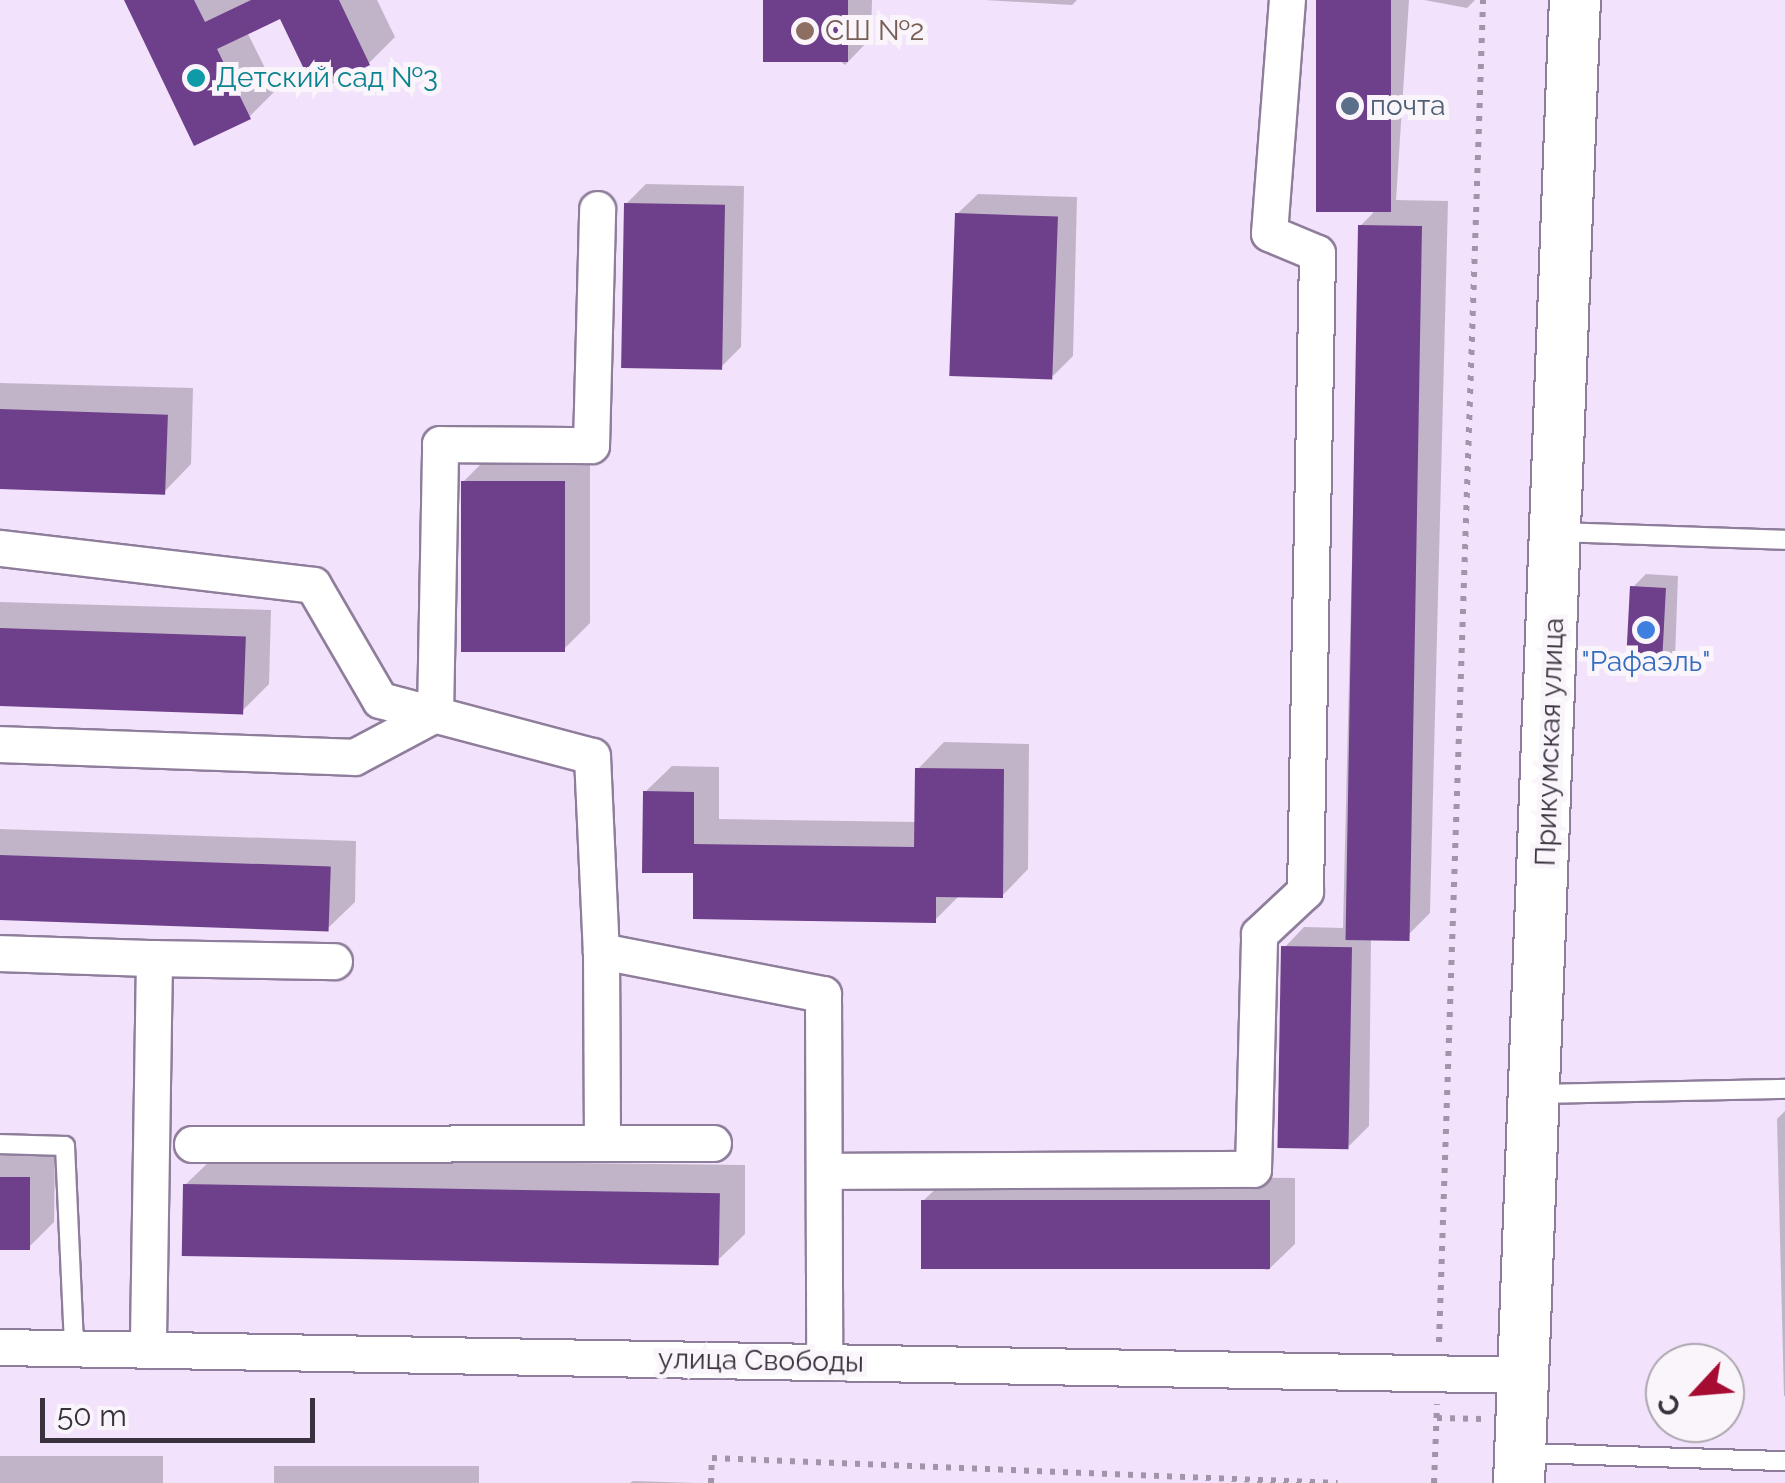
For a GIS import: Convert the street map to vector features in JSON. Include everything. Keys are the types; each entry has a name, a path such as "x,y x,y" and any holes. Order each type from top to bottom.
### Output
{"main road":[{"name":"Прикумская улица","path":"1520,1468 1560,532 1574,0"}],"street":[{"path":"824,1171 1253,1169 1260,934 1306,891 1316,253 1269,233 1286,0"},
{"path":"435,714 440,444 590,445 597,208"},
{"path":"0,548 312,584 380,700 592,756 601,951 602,1144"},
{"path":"0,744 354,757 435,714"},
{"path":"601,951 823,994 824,1362"},
{"path":"0,953 334,962"},
{"path":"148,1350 154,958"},
{"path":"192,1144 713,1143"},
{"name":"улица Свободы","path":"0,1347 1523,1374"}],"lane":[{"path":"1560,532 1785,540"},
{"path":"1535,1094 1785,1089"},
{"path":"0,1144 65,1146 74,1348"},
{"path":"1520,1468 1785,1460"}],"path":[{"path":"1434,1483 1482,0"},
{"path":"711,1483 712,1458 1338,1483"}],"building":[{"name":"Детский сад №3","path":"124,0 194,0 205,22 251,0 339,0 370,65 315,92 280,19 217,49 251,119 194,146"},
{"name":"СШ №2","path":"763,0 848,0 848,62 763,62"},
{"name":"почта","path":"1316,0 1391,0 1391,212 1316,212"},
{"path":"624,203 725,205 722,370 621,368"},
{"path":"955,213 1058,217 1052,379 949,376"},
{"path":"1358,225 1422,226 1410,941 1346,940"},
{"path":"0,409 168,415 165,495 0,489"},
{"path":"461,481 565,481 565,652 461,652"},
{"name":"\"Рафаэль\"","path":"1630,586 1666,588 1661,674 1625,672"},
{"path":"0,628 246,637 243,715 0,706"},
{"path":"915,768 1004,769 1003,898 936,897 936,923 693,919 693,873 642,873 643,791 694,792 694,844 914,847"},
{"path":"0,855 331,867 329,932 0,920"},
{"path":"1281,946 1352,947 1348,1149 1277,1148"},
{"path":"0,1177 30,1177 30,1250 0,1250"},
{"path":"183,1184 720,1193 719,1265 182,1256"},
{"path":"921,1200 1270,1200 1270,1269 921,1269"}],"place":[{"name":"СШ №2","path":"805,31"},
{"name":"Детский сад №3","path":"196,78"},
{"name":"почта","path":"1350,106"},
{"name":"\"Рафаэль\"","path":"1646,630"}]}
